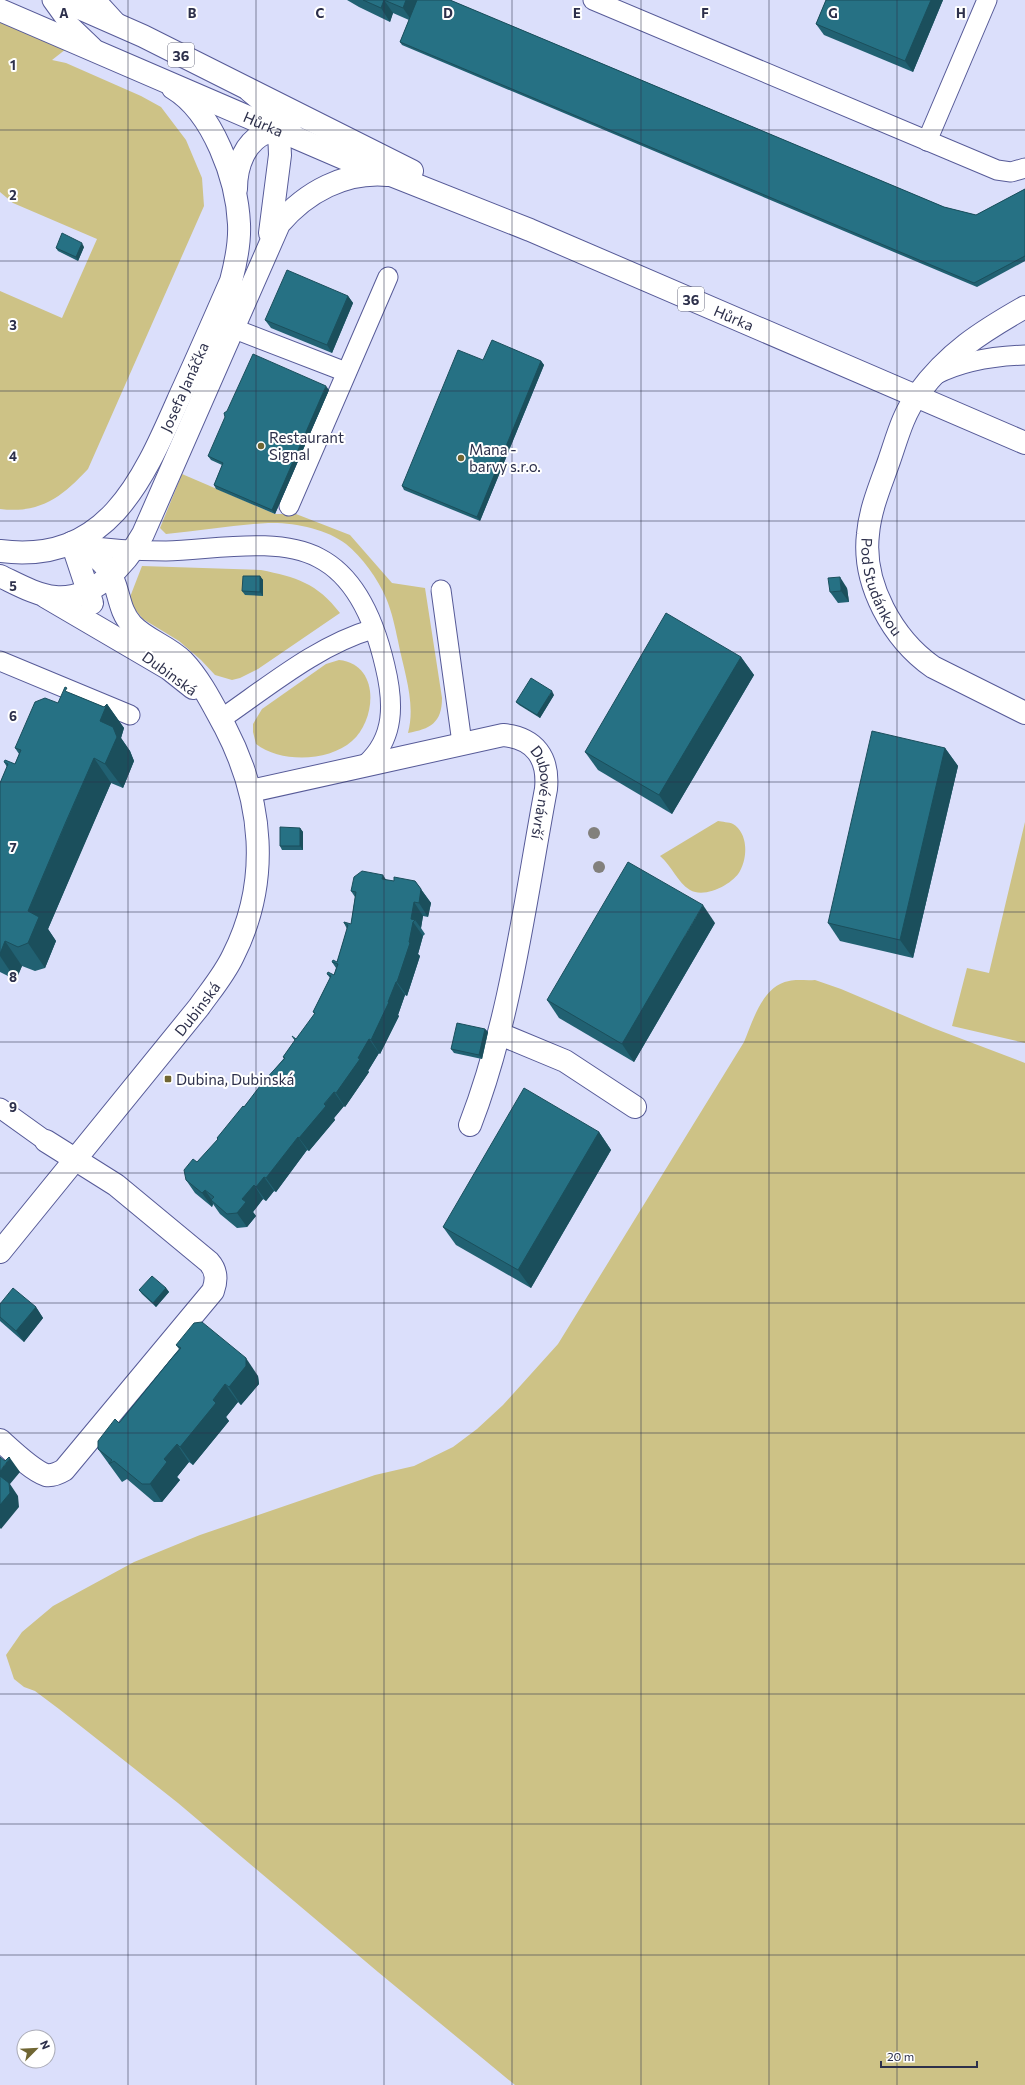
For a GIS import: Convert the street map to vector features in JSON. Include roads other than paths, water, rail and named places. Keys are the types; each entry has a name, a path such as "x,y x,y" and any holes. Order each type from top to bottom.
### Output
{"street":[{"name":"Hůrka","path":"61,0 120,25 530,230"},
{"name":"Hůrka","path":"0,10 356,164 391,175 530,230 1025,443"},
{"name":"Josefa Janáčka","path":"162,81 189,100 209,126 222,153 236,200"},
{"name":"Josefa Janáčka","path":"241,85 255,95 269,109 278,130 280,155 273,221 267,248"},
{"name":"Josefa Janáčka","path":"0,576 42,595 62,598 87,590 111,575 134,550 143,534 223,324 235,268 239,236 236,200 238,171 245,152 250,143 269,131 315,131 348,138"},
{"name":"Josefa Janáčka","path":"0,551 31,553 46,551 72,543 100,525 116,512 145,473 223,324 267,248 279,224 289,212 323,188 360,176 391,175"},
{"path":"916,396 951,356 982,332 1025,307"},
{"name":"Pod Studánkou","path":"916,396 902,422 874,508 868,534 868,553 872,578 884,609 898,634 920,657 953,678 1025,713"},
{"path":"72,543 87,590"},
{"name":"Dubinská","path":"0,1252 199,1007 222,976 233,956 252,904 256,876 258,836 250,791 238,751 221,719 202,687 184,662 170,650 138,631 131,624 124,614 111,575 97,558 72,543"},
{"name":"Dubinská","path":"87,590 100,620 112,636"},
{"name":"Dubinská","path":"42,595 169,669 199,694 221,719"},
{"name":"Dubové návrší","path":"250,791 366,764 503,735 521,738 541,756 546,772 546,789 500,1034 482,1094 470,1125"},
{"path":"500,1034 566,1061 635,1106"},
{"path":"0,1440 35,1469 46,1475 58,1474 64,1470 213,1291 216,1284 215,1272 208,1262 116,1185 46,1141"}],"lane":[{"path":"52,0 78,35 102,55"},
{"path":"96,0 110,17 120,25"},
{"path":"593,0 997,170 1011,172 1025,168"},
{"path":"927,141 987,0"},
{"path":"289,506 388,277"},
{"path":"223,324 346,372"},
{"path":"932,377 967,363 1007,356 1025,355"},
{"path":"72,543 134,550 167,551 258,547 293,549 308,553 328,564 343,577 363,605 374,629 389,680 391,715 384,742 376,754 366,764"},
{"path":"441,590 462,743"},
{"path":"221,719 329,646 353,635 374,629"},
{"path":"0,661 130,715"},
{"path":"0,1108 46,1141"}],"place":[{"name":"Restaurant Signal","path":"261,446"},
{"name":"Mana - barvy s.r.o.","path":"461,458"},
{"name":"Dubina, Dubinská","path":"168,1079"}]}
